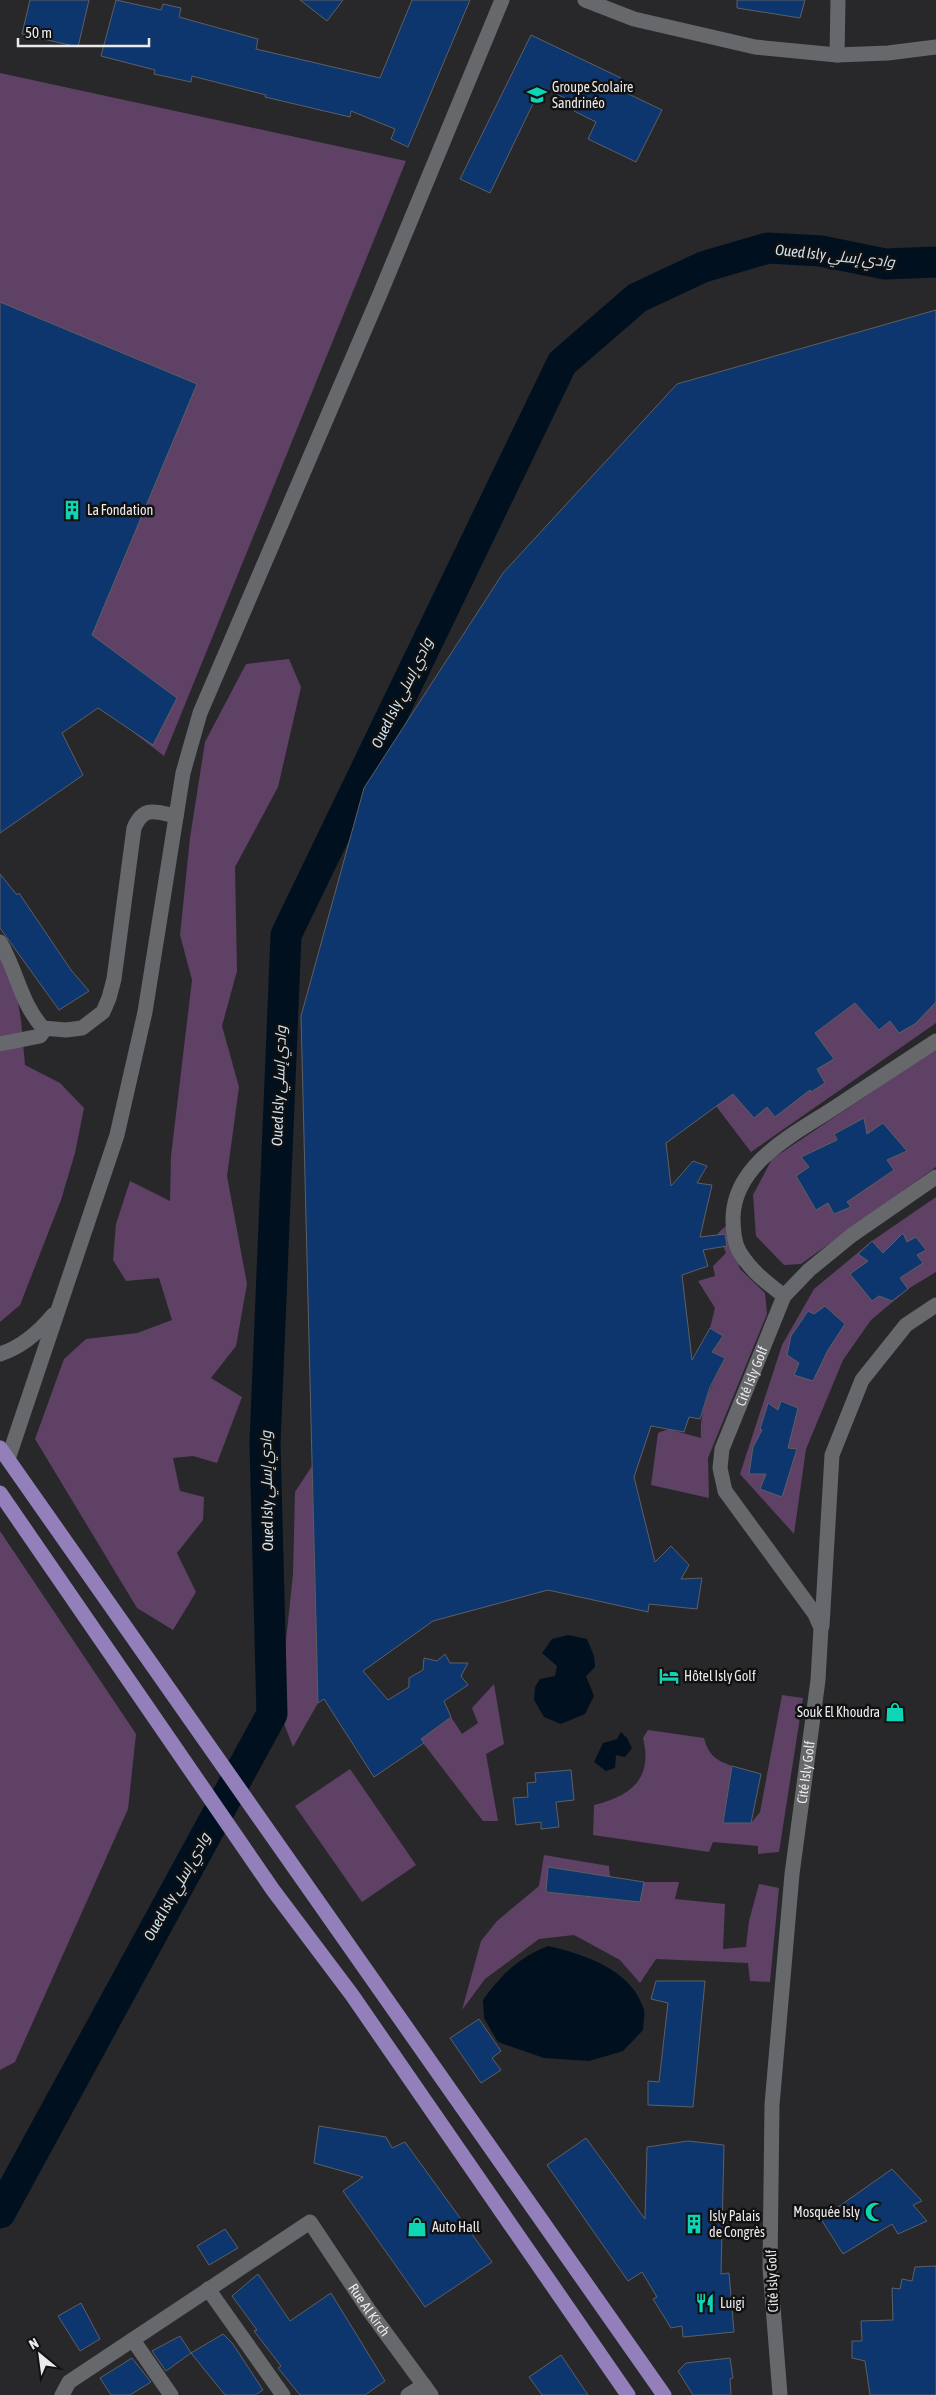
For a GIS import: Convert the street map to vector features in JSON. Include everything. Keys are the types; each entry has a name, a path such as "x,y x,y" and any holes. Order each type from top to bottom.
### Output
{"main road":[{"path":"4,1454 664,2395"},
{"path":"0,1493 258,1866 352,1995 628,2395"}],"street":[{"path":"4,1454 58,1308 117,1135 145,1012 183,773 200,713 380,294 502,0"},
{"path":"585,0 634,19 755,47 837,55 888,53 936,47"},
{"path":"837,55 838,0"},
{"path":"0,942 8,955 30,1014 43,1028 66,1030 82,1028 102,1012 114,979 134,828 138,818 144,813 153,811 176,816"},
{"path":"0,1044 40,1036 43,1028"},
{"path":"784,1296 761,1278 738,1249 733,1226 733,1208 741,1186 756,1164 781,1143 936,1041"},
{"name":"Cité Isly Golf","path":"780,2395 770,2268 772,2105 791,1883 818,1680 821,1628 815,1614 725,1491 720,1468 722,1449 784,1296 809,1270 852,1235 936,1177"},
{"path":"821,1628 832,1455 862,1380 906,1324 936,1305"},
{"path":"0,1354 23,1343 41,1330 58,1308"},
{"name":"Rue Al Kirch","path":"208,2289 310,2222 368,2309 427,2390"},
{"path":"62,2395 69,2382 208,2289 283,2395"},
{"path":"133,2340 171,2395"},
{"path":"408,2395 427,2390"}],"shaded area":[{"path":"0,73 406,161 164,756 89,698 0,560"},
{"path":"289,659 301,687 278,787 235,867 237,971 222,1026 239,1087 227,1176 247,1284 236,1346 211,1378 242,1397 217,1463 193,1456 173,1458 180,1491 204,1497 203,1520 177,1553 196,1592 173,1630 137,1608 35,1439 64,1359 86,1339 137,1333 172,1320 159,1278 126,1281 113,1260 116,1224 130,1181 170,1201 171,1156 192,980 180,935 190,838 205,742 246,664"},
{"path":"936,943 936,1023 751,1152 716,1106"},
{"path":"0,952 12,967 21,1020 25,1065 60,1083 84,1108 75,1153 61,1200 20,1305 0,1322"},
{"path":"936,1049 936,1167 801,1264 784,1265 756,1236 753,1195 772,1159"},
{"path":"936,1197 936,1272 908,1289 871,1320 843,1360 806,1449 794,1534 740,1474 782,1345 814,1289 872,1241"},
{"path":"727,1225 740,1269 765,1293 767,1314 708,1458 709,1498 651,1485 658,1433 668,1429 701,1438 704,1406 725,1358 712,1352 723,1336 710,1328 715,1308 698,1281 715,1276 713,1266 726,1253 718,1233"},
{"path":"312,1466 318,1703 293,1747 283,1721 286,1640 293,1574 295,1492"},
{"path":"0,1531 136,1734 128,1809 15,2062 0,2070"},
{"path":"494,1684 504,1744 486,1754 498,1821 483,1821 407,1722 430,1732 451,1717 462,1734 478,1723 472,1708"},
{"path":"782,1695 803,1698 779,1852 758,1854 758,1846 713,1842 709,1852 593,1835 594,1805 628,1791 642,1775 645,1764 643,1738 648,1730 704,1738 708,1749 714,1756 732,1766 723,1822 751,1823 760,1812"},
{"path":"350,1769 416,1865 362,1902 295,1806"},
{"path":"544,1855 609,1866 610,1877 548,1867 546,1892 640,1902 644,1882 679,1882 675,1899 725,1904 723,1949 746,1947 749,1921 759,1884 779,1888 770,1982 750,1981 748,1963 656,1959 640,1983 620,1960 574,1935 539,1939 485,1979 462,2010 481,1941 497,1921 539,1886"}],"water":[{"path":"568,1635 587,1639 594,1656 595,1667 586,1676 594,1696 585,1714 561,1724 544,1717 534,1700 535,1687 540,1679 555,1676 557,1666 542,1653 552,1639"},
{"path":"621,1732 627,1738 632,1748 625,1757 616,1755 615,1768 606,1771 594,1762 603,1743 617,1739"},
{"path":"548,1946 604,1965 628,1983 637,1994 644,2009 643,2030 623,2051 589,2061 544,2058 498,2042 484,2018 483,2000 511,1968 528,1956"}],"building":[{"path":"30,0 89,0 78,47 22,34"},
{"path":"116,0 161,10 163,4 181,8 179,17 258,39 256,49 380,78 412,0 470,0 408,147 391,139 395,129 351,111 350,117 265,97 266,95 192,76 191,82 154,74 155,70 101,56"},
{"path":"300,0 343,0 327,21"},
{"path":"737,0 805,0 800,18 737,8"},
{"path":"531,35 621,78 616,88 662,110 636,162 588,139 596,122 574,111 578,104 541,87 490,193 460,179"},
{"name":"La Fondation","path":"0,302 197,384 92,635 177,698 153,745 98,708 62,733 83,775 0,833"},
{"path":"936,310 936,1002 915,1024 899,1033 890,1021 879,1030 855,1003 815,1033 834,1059 817,1069 825,1083 811,1092 810,1090 775,1117 767,1107 754,1118 733,1094 666,1143 671,1186 693,1161 707,1166 697,1183 712,1185 700,1237 725,1234 727,1246 703,1250 708,1266 682,1275 692,1360 710,1328 723,1336 712,1352 725,1358 710,1387 700,1419 689,1417 684,1432 651,1426 634,1477 655,1562 671,1546 689,1565 681,1579 702,1578 697,1609 649,1604 648,1612 548,1590 433,1621 363,1671 388,1700 409,1687 409,1678 423,1670 424,1658 437,1661 445,1654 450,1663 468,1663 461,1676 468,1685 444,1701 451,1717 421,1739 424,1743 374,1777 324,1699 318,1703 301,1016 364,788 503,573 677,384"},
{"path":"0,874 17,895 19,893 71,970 89,991 59,1010 0,928"},
{"path":"864,1118 867,1134 883,1123 907,1151 887,1160 894,1170 847,1202 851,1207 834,1214 828,1203 816,1210 796,1176 809,1167 801,1157 837,1140 834,1134"},
{"path":"903,1233 907,1242 916,1237 926,1250 917,1255 923,1263 900,1278 908,1289 892,1301 879,1296 872,1301 850,1274 868,1261 858,1254 872,1241 883,1253"},
{"path":"825,1306 845,1324 828,1350 813,1381 794,1375 799,1363 787,1355 791,1336 808,1311 814,1314"},
{"path":"781,1401 798,1408 788,1448 797,1449 782,1497 760,1489 766,1474 749,1474 753,1447 762,1430 760,1429 768,1403 778,1410"},
{"path":"732,1766 761,1774 751,1823 723,1823"},
{"path":"571,1770 574,1800 556,1802 559,1827 541,1829 541,1822 516,1825 513,1798 528,1797 527,1783 536,1782 535,1773"},
{"path":"548,1867 644,1882 640,1902 546,1892"},
{"path":"656,1981 705,1981 693,2107 648,2105 648,2081 659,2082 668,2003 651,1999"},
{"path":"479,2019 501,2051 492,2058 501,2070 481,2083 450,2038"},
{"name":"Auto Hall","path":"319,2126 386,2137 392,2148 405,2142 492,2262 425,2307 343,2191 363,2177 314,2163"},
{"path":"586,2138 645,2219 647,2147 688,2141 724,2145 721,2274 729,2273 734,2332 683,2337 682,2326 671,2328 653,2299 657,2297 642,2272 628,2281 547,2165"},
{"name":"Mosquée Isly","path":"892,2169 922,2201 913,2205 927,2221 898,2234 892,2224 843,2254 821,2219"},
{"path":"225,2229 238,2248 209,2265 197,2246"},
{"path":"936,2266 936,2395 870,2395 865,2361 852,2358 852,2341 862,2341 861,2321 893,2320 892,2288 900,2289 902,2279 912,2281 915,2267"},
{"path":"258,2274 290,2321 331,2293 385,2381 365,2395 300,2395 278,2368 281,2366 254,2331 257,2330 232,2296"},
{"path":"81,2303 100,2339 80,2351 58,2316"},
{"path":"223,2334 233,2344 263,2390 255,2395 225,2395 191,2353"},
{"path":"180,2336 191,2353 166,2371 152,2351"},
{"path":"561,2355 588,2395 542,2395 529,2377"},
{"path":"132,2358 151,2382 130,2395 111,2395 100,2378"},
{"path":"730,2358 733,2378 730,2379 731,2395 693,2395 678,2371 686,2363"}],"waterway":[{"name":"Oued Isly وادي إسلي","path":"0,2213 272,1714 265,1443 286,935 562,363 637,298 703,267 768,248 821,251 885,264 936,262"}],"place":[{"name":"Groupe Scolaire Sandrinéo","path":"537,95"},
{"name":"La Fondation","path":"72,510"},
{"name":"Hôtel Isly Golf","path":"669,1676"},
{"name":"Souk El Khoudra","path":"895,1712"},
{"name":"Mosquée Isly","path":"875,2212"},
{"name":"Isly Palais de Congrès","path":"694,2224"},
{"name":"Auto Hall","path":"417,2227"},
{"name":"Luigi","path":"705,2303"}]}
